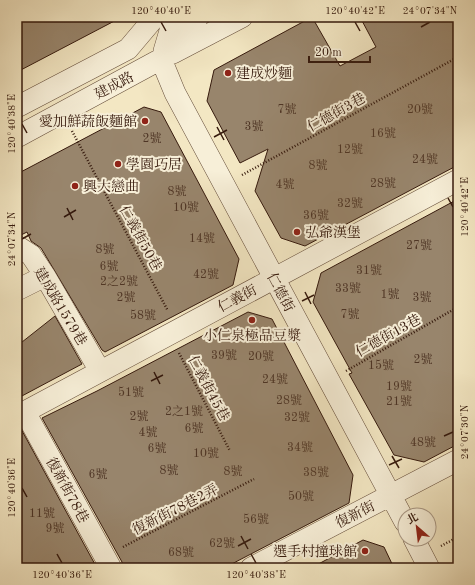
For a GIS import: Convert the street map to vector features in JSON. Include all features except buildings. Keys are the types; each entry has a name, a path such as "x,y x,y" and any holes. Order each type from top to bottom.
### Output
{"street":[{"name":"建成路","path":"17,107 128,48 155,17"},
{"path":"161,59 174,17"},
{"name":"建成路","path":"17,137 161,59 198,17"},
{"path":"161,59 242,17"},
{"name":"仁德街","path":"161,59 174,93 397,507"},
{"name":"仁義街","path":"21,414 458,180"},
{"name":"建成路1579巷","path":"17,246 31,255 45,276 100,371"},
{"path":"17,290 45,276"},
{"name":"復新街78巷","path":"21,414 108,562"},
{"name":"復新街","path":"251,568 458,460"},
{"path":"418,547 429,568"}],"path":[{"name":"仁德街3巷","path":"224,185 458,57"},
{"name":"仁義街50巷","path":"62,113 173,332"},
{"name":"仁德街13巷","path":"328,381 458,307"},
{"name":"仁義街45巷","path":"173,332 230,451"},
{"name":"復新街78巷2弄","path":"108,562 254,479"}],"place":[{"name":"建成炒麵","path":"228,73"},
{"name":"愛加鮮蔬飯麵館","path":"145,121"},
{"name":"學園巧居","path":"118,164"},
{"name":"興大戀曲","path":"75,186"},
{"name":"弘爺漢堡","path":"297,232"},
{"name":"小仁泉極品豆漿","path":"252,320"},
{"name":"選手村撞球館","path":"365,551"}]}
